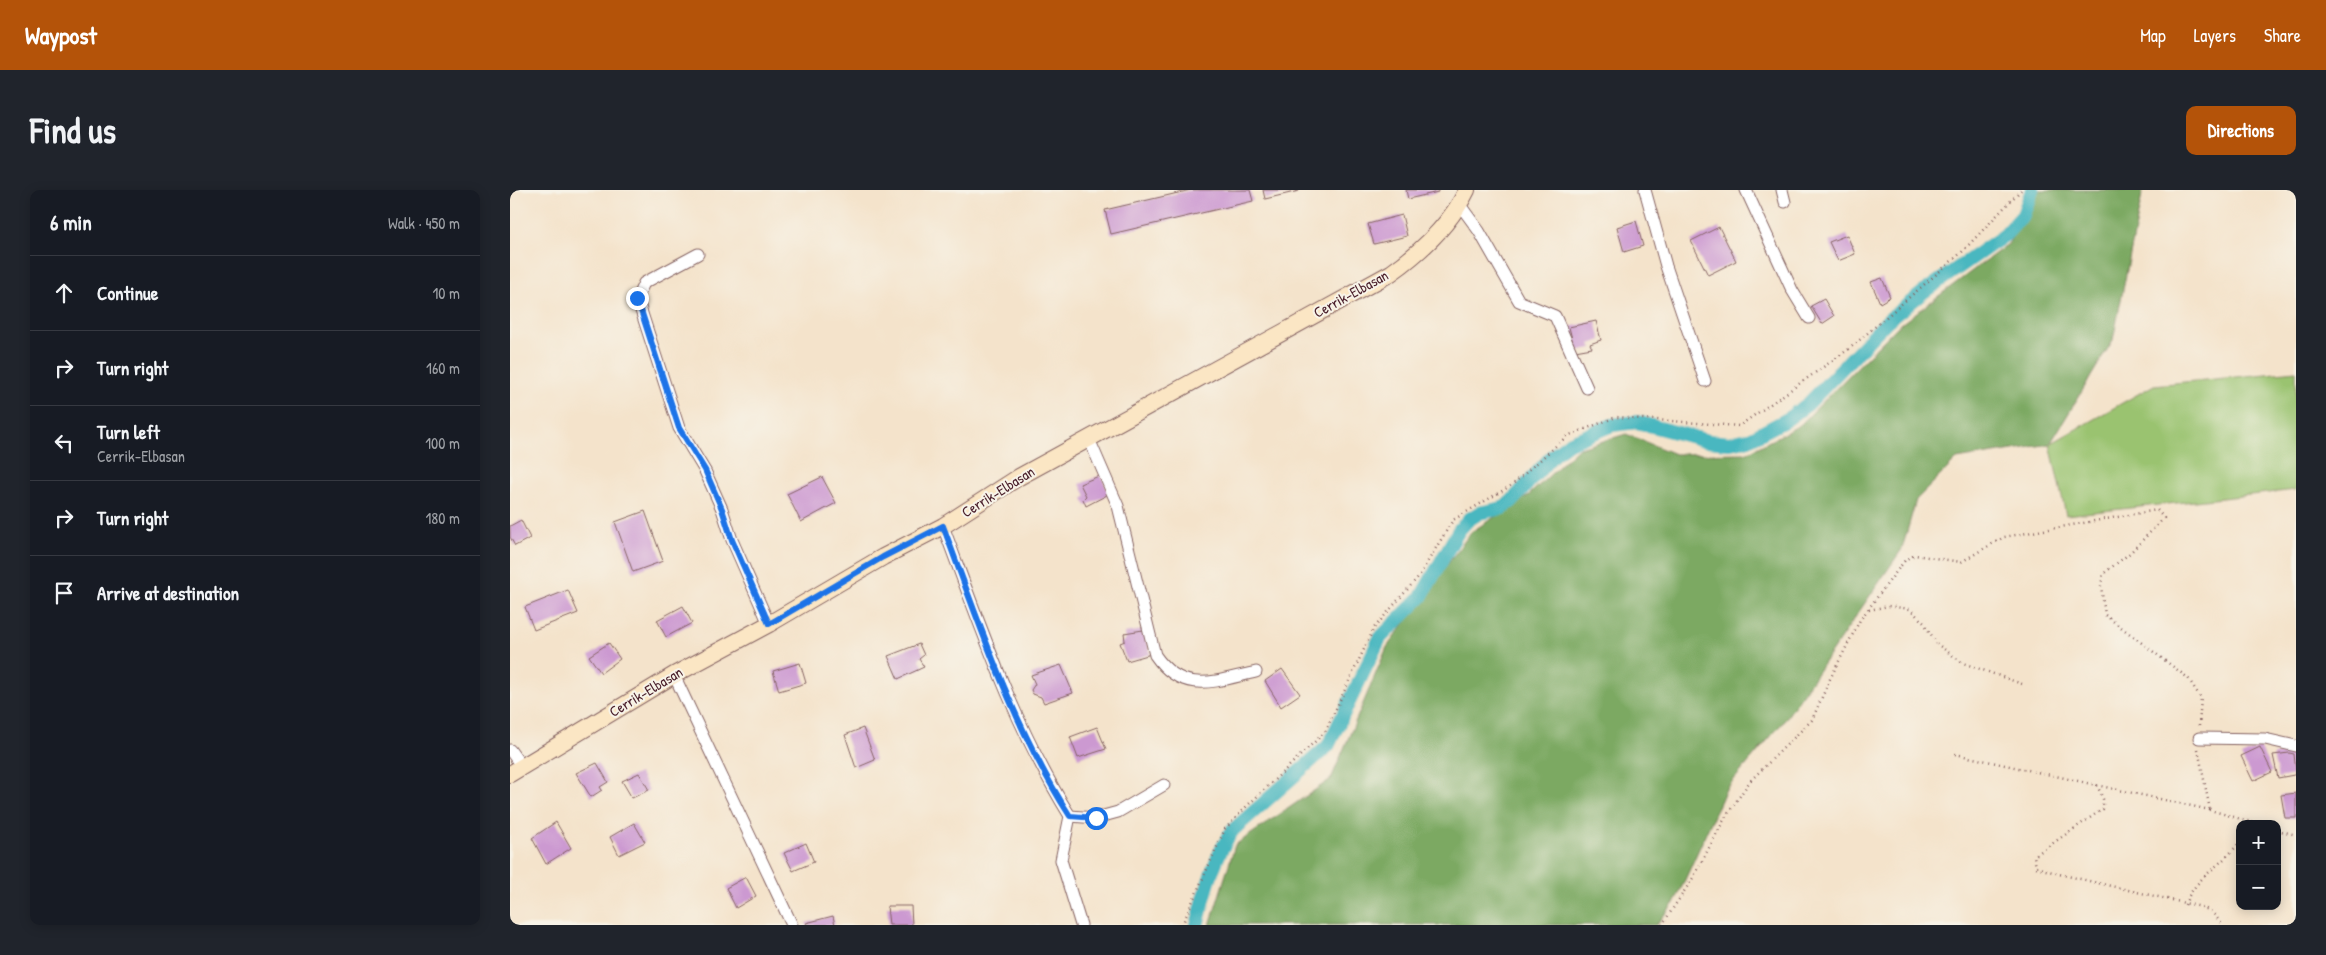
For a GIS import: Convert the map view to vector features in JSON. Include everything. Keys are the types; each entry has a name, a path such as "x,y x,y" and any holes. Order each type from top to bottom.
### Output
{"main road":[{"name":"Cerrik-Elbasan","path":"516,770 674,675 769,624 883,557 943,526 1019,477 1391,273 1418,254 1460,205 1467,190"}],"street":[{"path":"1645,190 1666,266 1705,381"},
{"path":"1746,190 1792,290 1809,318"},
{"path":"1782,190 1785,202"},
{"path":"1460,205 1479,231 1519,301 1556,316 1587,388"},
{"path":"698,254 644,283 637,298 679,428 705,470 722,509 732,540 769,624"},
{"path":"1089,438 1118,506 1155,656 1165,670 1186,682 1202,684 1256,672"},
{"path":"943,526 996,670 1024,730 1070,816 1061,860 1081,925"},
{"path":"674,675 792,925"},
{"path":"2198,738 2265,739 2296,746"},
{"path":"510,750 516,770"},
{"path":"1070,816 1096,818 1118,812 1164,785"}],"path":[{"path":"1182,925 1225,830 1247,806 1325,732 1374,628 1419,576 1453,520 1512,485 1567,436 1616,416 1739,426 1849,349 1961,253 2021,190"},
{"path":"1662,925 1693,878 1725,818 1750,781 1812,720 1847,645 1868,610 1906,559 1916,555 1961,562 2004,538 2157,510 2164,518 2130,553 2102,574 2101,586 2105,615 2188,678 2201,698 2198,753 2210,810"},
{"path":"1868,610 1888,606 1910,609 1924,623 1937,644 1963,663 2022,684"},
{"path":"1955,754 2210,810 2242,820"},
{"path":"2097,785 2103,799 2103,809 2034,856 2036,866 2059,874 2202,908 2212,912 2223,925"},
{"path":"2281,831 2296,835"},
{"path":"2185,905 2189,892 2231,854 2236,847"}],"green space":[{"path":"2039,190 2143,190 2113,340 2050,444 1957,459 1916,500 1902,549 1784,721 1726,789 1675,902 1656,925 1210,925 1235,845 1331,779 1387,647 1471,532 1529,495 1577,449 1626,434 1675,454 1747,453 1800,425 1897,327 2008,244"},
{"path":"2296,371 2296,490 2066,515 2050,444 2154,385"}],"building":[{"path":"1191,190 1250,190 1253,201 1111,234 1105,210"},
{"path":"1263,190 1299,190 1299,191 1265,199"},
{"path":"1406,190 1438,190 1438,192 1408,199"},
{"path":"1402,215 1407,236 1374,244 1368,224"},
{"path":"1636,221 1643,246 1624,252 1617,227"},
{"path":"1719,227 1736,261 1708,275 1691,241"},
{"path":"1847,235 1855,254 1838,261 1829,242"},
{"path":"1882,278 1890,297 1880,303 1871,282"},
{"path":"1824,299 1834,316 1822,324 1811,306"},
{"path":"1596,321 1601,340 1590,344 1592,348 1575,351 1569,327"},
{"path":"1101,475 1109,494 1086,506 1083,499 1086,496 1080,484"},
{"path":"822,477 836,503 801,522 787,494"},
{"path":"645,511 663,561 633,572 615,522"},
{"path":"521,520 530,538 515,546 510,537 510,526"},
{"path":"568,590 578,613 534,630 525,607"},
{"path":"683,606 692,623 666,637 657,620"},
{"path":"1143,630 1151,654 1127,661 1120,643 1125,641 1124,633"},
{"path":"609,643 620,659 601,673 589,656"},
{"path":"919,644 924,655 919,659 924,667 898,679 888,656"},
{"path":"800,663 806,683 779,691 773,671"},
{"path":"1061,665 1073,693 1044,703 1041,697 1033,694 1031,690 1035,684 1031,675"},
{"path":"1282,669 1300,694 1281,707 1265,681"},
{"path":"1097,727 1106,749 1078,758 1070,737"},
{"path":"863,728 875,760 856,768 845,735"},
{"path":"2260,747 2272,772 2253,781 2241,756"},
{"path":"2294,754 2296,772 2294,775 2278,778 2273,755"},
{"path":"597,763 608,782 600,787 602,790 591,797 576,773"},
{"path":"639,773 649,790 632,798 622,781"},
{"path":"2296,793 2296,818 2285,818 2281,795"},
{"path":"556,822 571,848 546,864 532,838"},
{"path":"634,823 645,842 619,855 610,837"},
{"path":"806,843 814,862 793,871 784,853"},
{"path":"746,877 756,896 736,908 726,888"},
{"path":"887,906 911,906 912,925 889,925"},
{"path":"833,916 835,925 807,925 806,923"}],"waterway":[{"path":"1197,925 1215,864 1233,830 1328,746 1380,638 1421,597 1459,530 1468,520 1479,513 1503,508 1512,501 1553,455 1569,443 1612,425 1637,422 1708,441 1729,443 1750,439 1786,420 1808,404 1887,321 1925,291 2005,235 2023,215 2032,190"}],"route":[{"path":"637,298 679,428 705,470 722,509 732,540 769,624 883,557 943,526 996,670 1050,783 1070,816 1096,818"}]}
